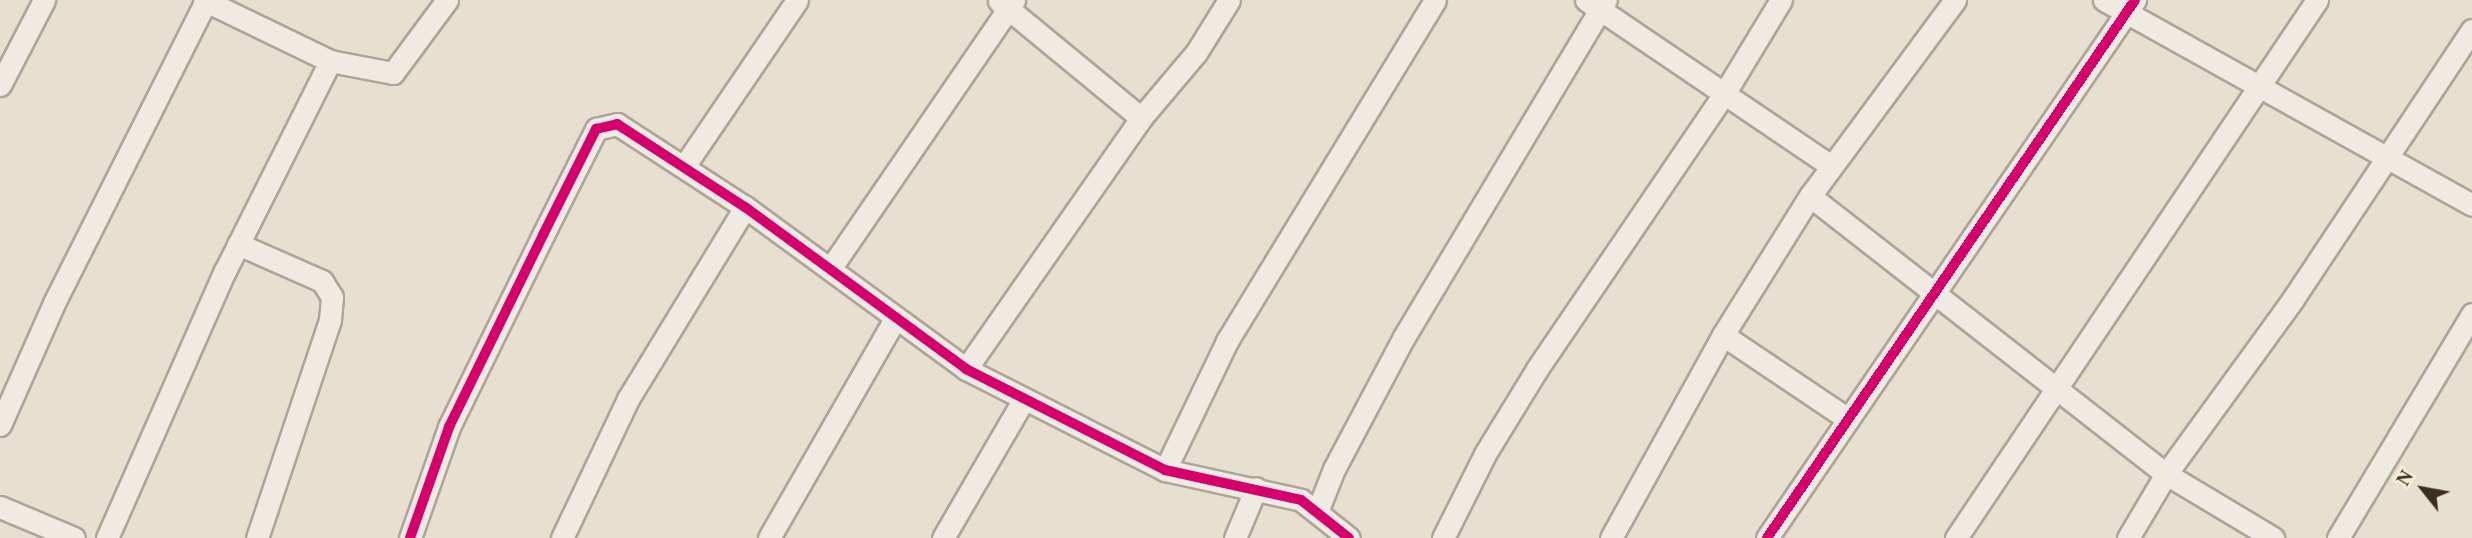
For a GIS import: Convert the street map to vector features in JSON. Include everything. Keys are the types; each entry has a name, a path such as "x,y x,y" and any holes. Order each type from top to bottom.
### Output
{"street":[{"path":"0,85 44,0"},
{"path":"0,425 54,303 205,0 330,61 393,73 447,0"},
{"path":"685,164 797,0"},
{"path":"966,369 1141,118 1196,54 1229,0"},
{"path":"1165,470 1227,341 1435,0"},
{"path":"1443,538 1485,454 1537,369 1724,94 1782,0"},
{"path":"1611,538 1723,335 1810,196 1955,0"},
{"path":"2104,0 2131,6 2387,159 2472,205"},
{"path":"1956,538 2317,0"},
{"path":"830,270 1007,3 1141,118"},
{"path":"1317,512 1334,469 1404,337 1597,3 1830,166"},
{"path":"1767,538 2131,6"},
{"path":"2128,538 2166,474 2215,411 2472,30"},
{"path":"107,538 142,451 238,244 330,61"},
{"path":"410,538 449,427 596,129 617,124 685,164 966,369 1165,470 1195,480 1256,488 1301,500 1349,538"},
{"path":"1810,196 2166,474 2273,538"},
{"path":"562,538 628,399 745,207"},
{"path":"238,244 321,281 332,297 330,320 257,538"},
{"path":"2337,538 2472,314"},
{"path":"769,538 895,319"},
{"path":"1723,335 1849,419"},
{"path":"943,538 1024,398"},
{"path":"1235,538 1256,488"},
{"path":"0,507 74,538"}],"cycle path":[{"path":"1767,538 2135,0"},
{"path":"410,538 449,427 543,235 596,129 617,124 745,207 966,369 1165,470 1301,500 1349,538"}]}
